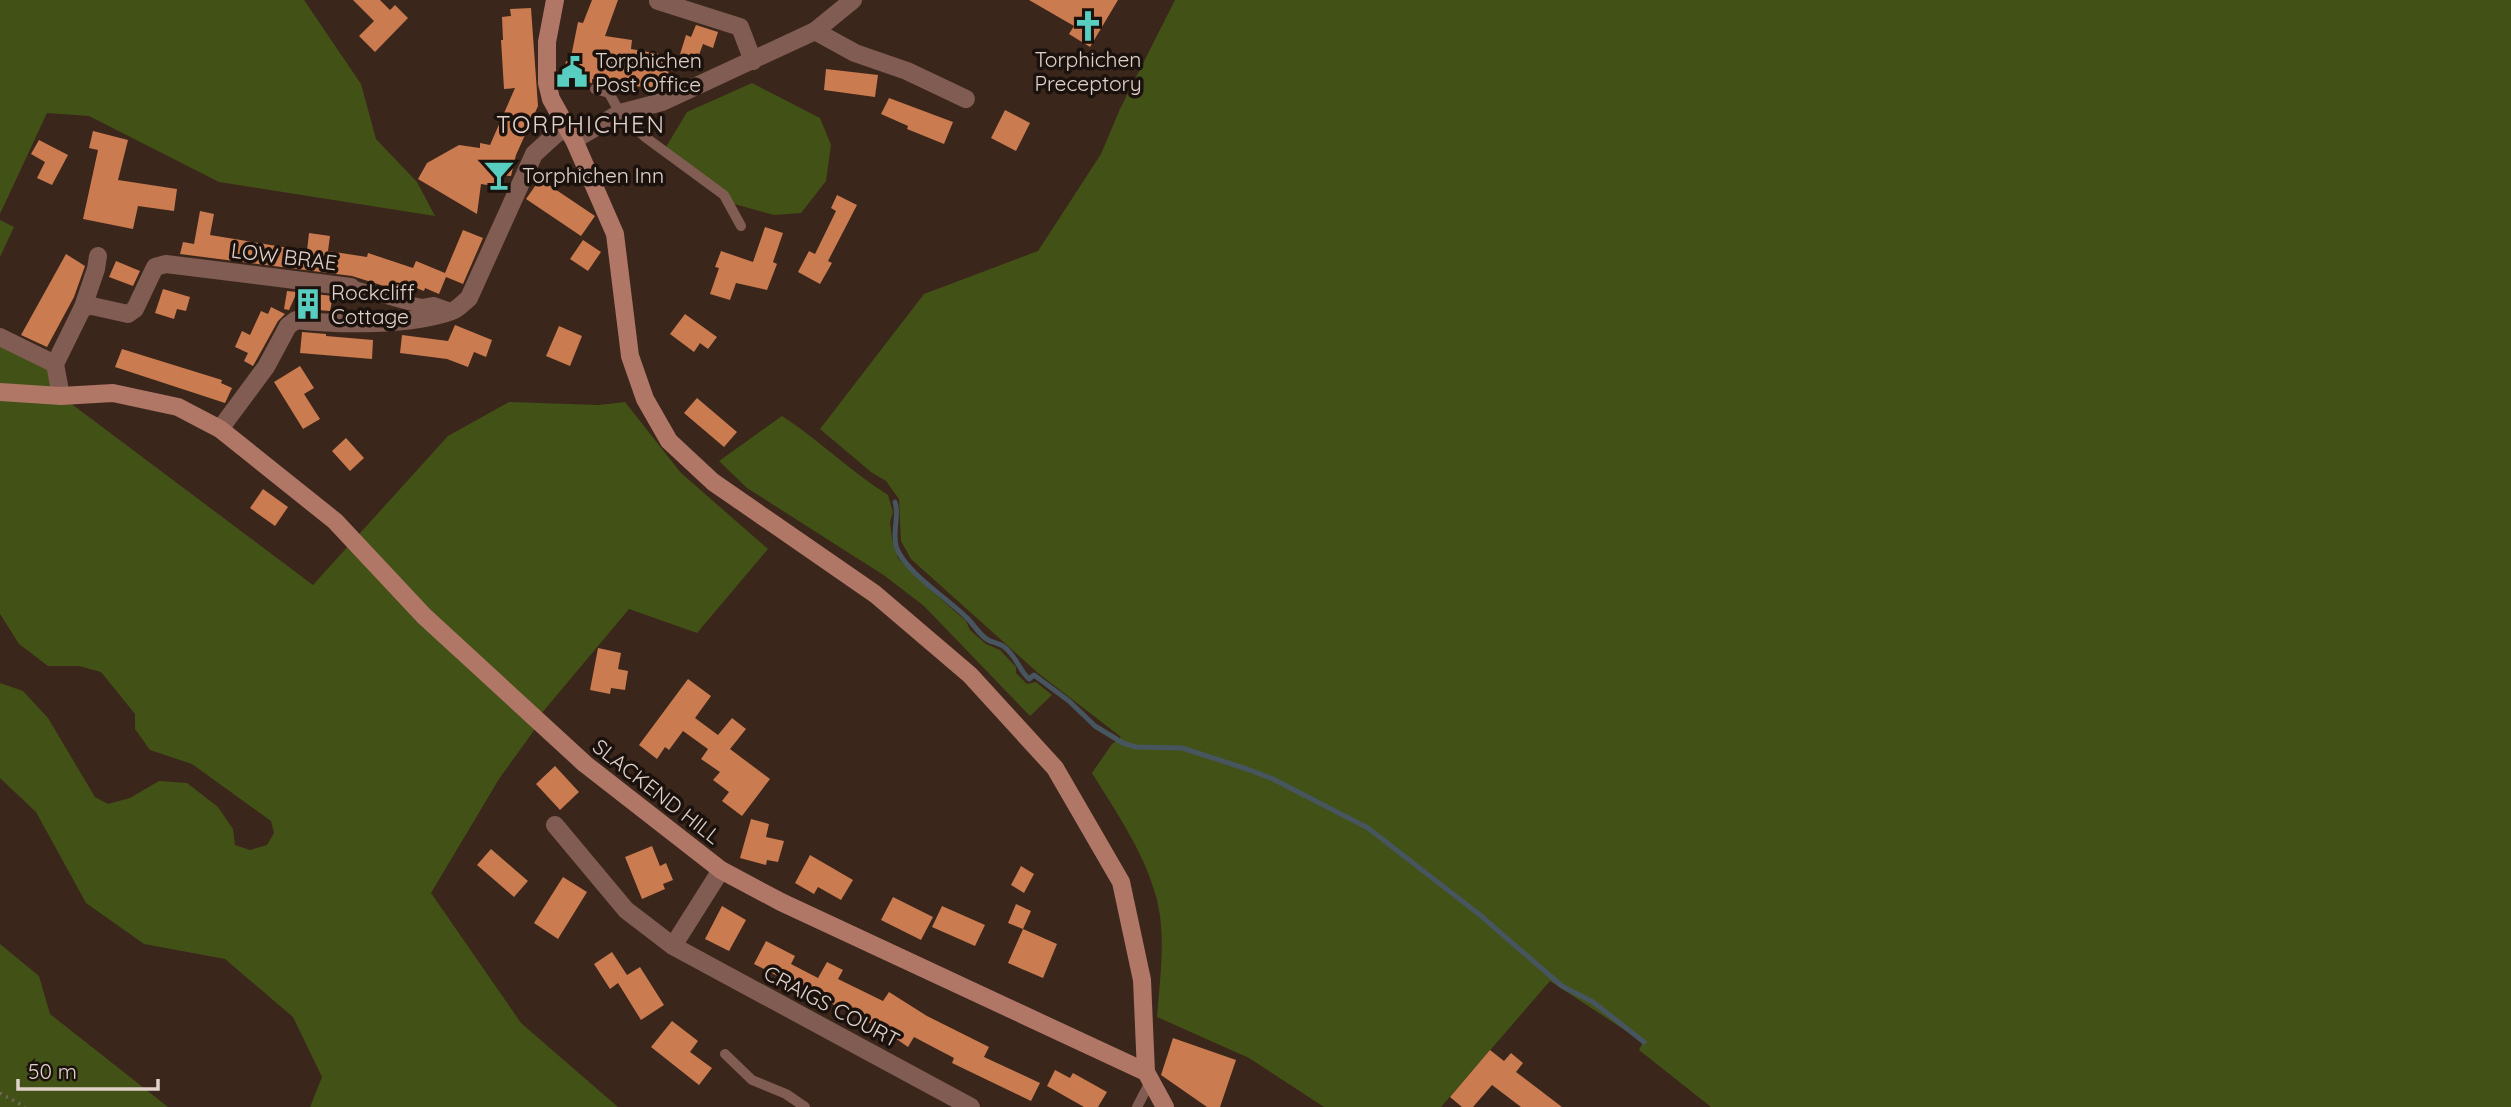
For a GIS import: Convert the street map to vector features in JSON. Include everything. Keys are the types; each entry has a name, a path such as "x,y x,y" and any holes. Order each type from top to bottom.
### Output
{"main road":[{"path":"555,0 547,42 547,83 551,99 571,134 615,234 630,356 645,399 669,441 713,482 875,594 970,675 1055,768 1121,882 1142,980 1148,1076 1164,1107"},
{"name":"SLACKEND HILL","path":"0,392 61,396 113,393 178,407 220,429 335,521 425,615 585,764 721,870 781,902 1148,1076"}],"street":[{"path":"220,429 266,367 288,326 296,320 318,323 406,321 454,311 473,290 534,155 556,134 571,134 621,113 662,102 753,61 815,31 853,0"},
{"path":"658,1 740,27 753,61"},
{"path":"815,31 855,53 907,71 966,99"},
{"path":"61,396 55,364 83,307 98,256"},
{"name":"LOW BRAE","path":"83,307 92,306 128,314 135,309 155,267 166,264 351,287 422,306 434,304 454,311"},
{"path":"0,337 55,364"},
{"name":"CRAIGS COURT","path":"555,825 626,910 673,946 971,1107"},
{"path":"673,946 721,870"}],"lane":[{"path":"595,89 609,93 621,113 645,137 724,195 741,226"},
{"path":"725,1054 752,1080 786,1094 805,1107"},
{"path":"1137,1107 1148,1076"}],"path":[{"path":"0,1093 25,1107"}],"green space":[{"path":"0,0 304,0 361,84 376,139 417,182 435,216 219,182 89,116 47,113 0,214"},
{"path":"1175,0 2511,0 2511,1107 1711,1107 1639,1050 1643,1042 1550,981 1441,1107 1324,1107 1249,1058 1157,1017 1162,939 1159,908 1150,877 1136,846 1092,773 1112,744 1121,737 1038,673 911,559 901,541 899,499 886,481 871,472 820,429 924,294 1038,251 1101,154 1120,109"},
{"path":"752,83 820,118 831,145 826,181 801,213 774,215 727,202 663,152 687,112"},
{"path":"0,220 14,227 0,257"},
{"path":"0,345 50,371 61,396 313,585 448,436 509,402 599,405 625,402 681,473 768,549 697,633 629,609 536,720 535,729 499,779 431,893 521,1023 618,1107 310,1107 322,1077 293,1017 225,959 144,944 86,903 36,812 0,778 0,683 23,691 48,718 95,797 108,804 130,798 159,781 187,783 218,807 233,829 235,845 250,850 267,845 274,833 271,821 192,764 150,750 135,729 135,714 101,672 79,666 48,666 19,644 0,614"},
{"path":"782,416 888,495 893,512 890,522 892,539 898,558 966,621 970,630 986,644 1000,650 1027,684 1036,682 1052,695 1030,716 924,606 885,576 747,488 719,461"},
{"path":"0,944 39,976 50,1014 168,1107 0,1107"}],"building":[{"path":"353,0 380,0 390,10 395,5 408,18 375,52 359,36 374,21"},
{"path":"592,0 618,0 605,36 632,40 631,49 671,56 666,88 661,90 592,79 592,83 563,77 566,61 570,62 578,22 583,23"},
{"name":"Torphichen Preceptory","path":"1029,0 1118,0 1090,47 1069,34 1074,26"},
{"path":"531,8 538,106 516,155 511,176 501,175 500,187 481,184 477,214 418,179 427,163 459,145 480,148 480,143 490,145 515,88 504,89 502,17 511,16 510,9"},
{"path":"696,25 718,32 713,48 703,44 694,69 677,64 686,35 691,37"},
{"path":"826,69 878,75 875,97 824,90"},
{"path":"889,98 953,122 944,144 907,129 908,126 881,114"},
{"path":"1005,110 1030,123 1016,151 991,138"},
{"path":"93,131 128,140 118,180 177,189 174,211 138,206 133,229 83,219 98,150 89,148"},
{"path":"39,140 68,155 52,185 37,178 45,162 31,154"},
{"path":"540,179 595,216 581,236 526,199"},
{"path":"837,195 857,205 828,261 832,263 820,284 798,272 809,251 815,254 836,211 831,208"},
{"path":"200,211 214,214 210,235 307,251 309,233 330,236 328,251 367,257 368,253 413,268 416,261 445,273 463,230 483,238 463,284 446,277 439,294 406,284 403,292 352,276 180,254 183,242 194,244"},
{"path":"765,227 783,233 773,262 777,264 767,290 736,283 730,300 710,294 719,268 715,267 721,251 753,262"},
{"path":"583,240 601,252 588,271 570,259"},
{"path":"66,254 85,266 74,297 47,347 21,335"},
{"path":"116,261 140,271 133,286 109,277"},
{"path":"163,289 190,297 186,311 177,309 174,319 155,313"},
{"path":"287,291 297,292 289,310 284,309"},
{"path":"305,293 333,296 330,311 304,309"},
{"path":"271,307 285,314 278,321 253,366 244,361 248,353 235,347 242,331 250,335 261,311 268,314"},
{"path":"685,314 717,337 708,349 700,343 694,352 670,334"},
{"path":"455,325 492,340 486,357 474,352 468,367 447,359 400,353 402,335 448,341"},
{"path":"559,326 582,336 570,366 546,356"},
{"path":"302,332 373,340 372,359 300,353"},
{"path":"122,349 222,380 221,383 232,388 225,403 115,367"},
{"path":"300,366 314,388 304,394 320,419 303,429 274,382"},
{"path":"697,398 737,432 724,447 684,413"},
{"path":"346,438 364,458 350,471 332,451"},
{"path":"263,489 288,507 275,526 250,508"},
{"path":"598,648 621,653 618,669 628,671 625,690 611,688 610,694 590,690"},
{"path":"688,679 711,696 695,718 718,735 732,718 746,729 730,749 770,779 742,816 722,801 729,792 713,780 720,772 701,759 708,749 683,731 669,750 665,747 657,759 639,745"},
{"path":"555,766 579,792 560,810 536,784"},
{"path":"751,819 769,824 766,837 784,841 778,862 767,860 766,865 740,858"},
{"path":"652,846 660,866 666,863 673,880 663,884 665,889 642,899 625,857"},
{"path":"491,849 528,881 514,897 477,865"},
{"path":"810,855 853,880 841,900 818,887 814,894 795,883"},
{"path":"1021,866 1034,874 1024,893 1011,885"},
{"path":"563,877 587,892 558,939 534,923"},
{"path":"893,897 933,917 921,940 881,920"},
{"path":"1016,904 1031,911 1023,929 1008,923"},
{"path":"722,906 746,920 729,951 705,939"},
{"path":"942,906 985,925 975,946 932,927"},
{"path":"1023,929 1057,944 1043,978 1008,963"},
{"path":"766,941 795,956 791,964 818,978 827,962 843,970 838,979 883,1001 889,992 927,1016 989,1047 984,1057 1040,1083 1031,1101 952,1063 954,1058 914,1037 908,1047 885,1031 754,964"},
{"path":"612,952 627,975 640,967 664,1005 641,1020 618,983 610,989 594,964"},
{"path":"672,1021 698,1041 690,1052 712,1068 699,1085 651,1047"},
{"path":"1173,1038 1236,1060 1220,1107 1207,1107 1161,1075"},
{"path":"1490,1050 1504,1061 1511,1053 1523,1063 1516,1072 1562,1107 1521,1107 1492,1085 1473,1107 1462,1107 1450,1097"},
{"path":"1055,1070 1070,1078 1073,1073 1107,1092 1098,1107 1084,1107 1047,1086"}],"waterway":[{"path":"895,502 895,543 902,558 985,638 1007,650 1029,679 1034,675 1069,701 1095,726 1123,743 1136,747 1182,748 1247,769 1273,779 1368,828 1480,915 1562,986 1593,1002 1644,1042"}],"place":[{"name":"Torphichen Preceptory","path":"1088,26"},
{"name":"Torphichen Post Office","path":"572,72"},
{"name":"Torphichen Inn","path":"499,175"},
{"name":"Rockcliff Cottage","path":"308,304"}],"district":[{"name":"TORPHICHEN","path":"581,124"}]}
